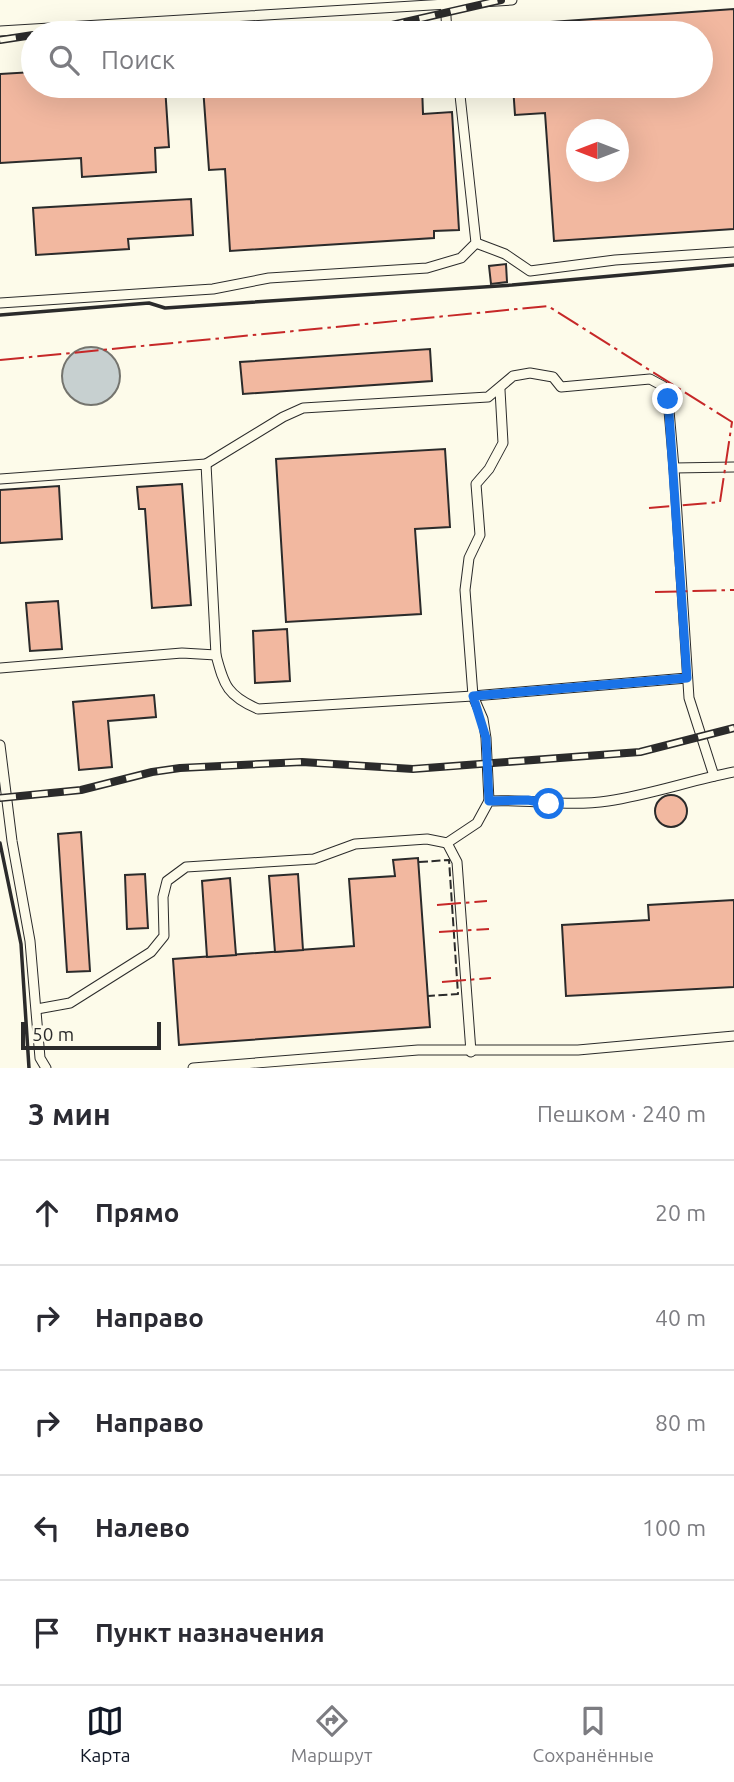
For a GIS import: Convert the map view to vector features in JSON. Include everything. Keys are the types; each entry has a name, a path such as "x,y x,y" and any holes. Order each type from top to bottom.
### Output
{"lane":[{"path":"153,21 512,0"},
{"path":"445,2 446,21"},
{"path":"0,31 21,30"},
{"path":"460,98 476,243"},
{"path":"476,243 505,254 530,271 615,260 734,252"},
{"path":"0,303 213,289 269,278 427,268 461,258 476,243"},
{"path":"0,479 206,464 283,416 303,408 488,397 513,376 530,373 553,377 561,387 650,379 663,386 668,399 687,678 696,725 714,776"},
{"path":"37,1009 70,1003 150,952 164,936 163,897 167,881 186,867 314,859 355,844 427,839 447,843 477,823 489,801 486,738 473,696 465,590 469,558 480,535 475,484 489,469 503,443 499,390"},
{"path":"206,464 216,655 223,682 237,700 258,709 473,696 687,678"},
{"path":"674,468 734,467"},
{"path":"0,668 182,653 216,655"},
{"path":"0,732 12,841 30,941 40,1058 46,1068"},
{"path":"489,801 528,800 549,804 607,801 734,772"},
{"path":"447,843 457,862 471,1052"},
{"path":"192,1068 418,1050 578,1050 734,1036"}],"shaded area":[{"path":"91,347 102,349 115,360 120,376 118,387 107,400 91,405 80,403 67,392 62,376 64,365 75,352"}],"building":[{"path":"734,9 734,229 554,241 545,113 515,115 514,98 713,98 713,21 565,21"},
{"path":"21,73 21,98 166,98 169,147 155,148 156,172 82,177 81,158 0,163 0,74"},
{"path":"204,98 422,98 423,114 452,112 459,230 434,231 434,238 230,251 225,169 209,170"},
{"path":"191,199 193,235 128,239 129,249 36,255 33,208"},
{"path":"506,264 507,282 491,284 489,266"},
{"path":"430,349 432,381 243,394 240,362"},
{"path":"445,449 450,527 415,529 421,614 286,622 276,459"},
{"path":"182,484 191,605 152,608 145,509 139,509 137,487"},
{"path":"59,486 62,539 0,543 0,490"},
{"path":"58,601 62,649 30,651 26,603"},
{"path":"287,629 290,681 255,683 253,631"},
{"path":"154,695 156,717 108,721 112,767 79,770 73,702"},
{"path":"671,795 682,800 687,811 682,822 671,827 660,822 655,811 660,800"},
{"path":"81,832 90,971 67,972 58,834"},
{"path":"418,858 430,1027 179,1045 173,959 354,946 349,879 395,876 393,860"},
{"path":"145,874 148,928 127,929 125,875"},
{"path":"298,874 303,950 275,952 269,876"},
{"path":"230,878 236,955 207,957 202,881"},
{"path":"734,900 734,987 566,996 562,925 649,920 648,905"}],"railway":[{"path":"409,21 501,0"},
{"path":"0,40 21,37"},
{"path":"0,798 81,790 152,772 180,768 302,762 413,769 640,752 734,728"}],"fence":[{"path":"419,862 449,860 458,994 428,996"}],"wall":[{"path":"0,315 149,303 165,308 512,285 734,265"},
{"path":"0,843 21,944 29,1068"}],"power":[{"path":"0,360 548,306 732,422 720,502 649,508"},
{"path":"655,592 734,590"},
{"path":"437,905 487,901"},
{"path":"439,932 489,929"},
{"path":"442,982 491,978"}],"route":[{"path":"549,804 528,800 489,801 486,738 483,719 473,696 687,678 668,399"}]}
